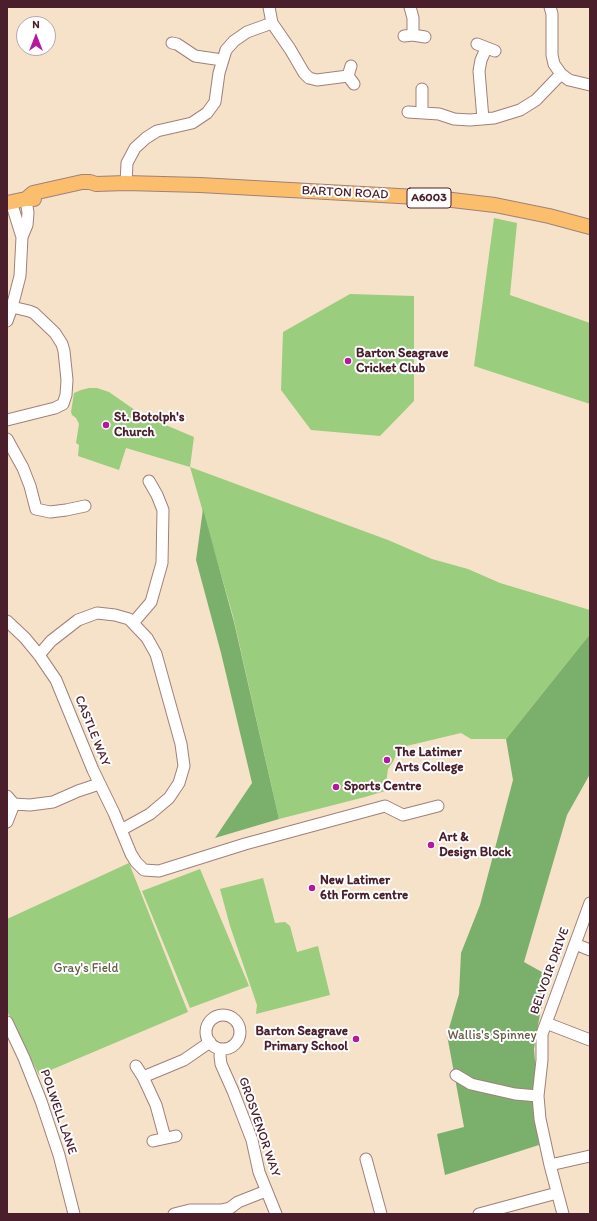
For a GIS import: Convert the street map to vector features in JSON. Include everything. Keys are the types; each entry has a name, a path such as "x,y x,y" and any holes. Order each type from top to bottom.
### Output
{"main road":[{"name":"BARTON ROAD","path":"9,203 26,199 33,193 66,185 90,182 96,184 126,183 200,185 435,198 494,205 549,216 590,227"}],"street":[{"path":"269,7 272,23 290,48 304,73 309,78 318,80 351,76"},
{"path":"410,7 413,18 408,36 425,37"},
{"path":"550,7 552,14 552,55 554,64 561,74 569,80 590,85"},
{"path":"126,183 127,163 135,148 146,138 157,132 192,122 207,113 215,102 222,60 226,50 234,40 247,32 272,23"},
{"path":"172,44 177,44 195,56 222,60"},
{"path":"483,119 479,71 481,60 486,48"},
{"path":"408,112 439,114 454,119 470,120 494,118 520,110 536,100 561,74"},
{"path":"422,89 422,112"},
{"path":"7,321 12,307 20,271 22,237 27,225 28,213 26,199"},
{"path":"9,203 22,237"},
{"path":"7,420 56,408 63,404 68,380 65,356 62,344 58,338 34,313 12,307"},
{"path":"7,439 30,486 36,509 50,512 85,506"},
{"path":"133,623 151,602 162,563 163,510 157,494 148,481"},
{"path":"39,655 51,641 78,620 98,613 129,619 147,638 156,654 181,744 184,766 179,783 169,798 150,814 121,830"},
{"name":"CASTLE WAY","path":"7,621 25,638 56,680 99,784 131,854 144,870 160,871 178,864 245,844 385,806 403,815 438,806"},
{"path":"7,822 11,800 30,805 53,802 99,784"},
{"name":"BELVOIR DRIVE","path":"563,1214 540,1119 538,1096 542,1060 542,1034 590,903"},
{"path":"575,944 590,950"},
{"path":"220,1015 227,1015 234,1018 240,1026 240,1037 233,1046 221,1049 210,1042 206,1033 207,1027 212,1018 220,1015"},
{"name":"POLWELL LANE","path":"7,1022 24,1058 41,1101 59,1155 74,1214"},
{"path":"546,1023 590,1040"},
{"path":"143,1077 184,1060 210,1042"},
{"name":"GROSVENOR WAY","path":"221,1049 221,1064 233,1090 252,1140 259,1172 276,1214"},
{"path":"136,1066 143,1077 156,1105 165,1138"},
{"path":"456,1075 471,1084 515,1094 538,1096"},
{"path":"154,1141 176,1136"},
{"path":"550,1165 590,1156"},
{"path":"371,1165 381,1214"},
{"path":"174,1214 190,1210 221,1212 238,1202 266,1192"},
{"path":"480,1214 558,1193"}],"green space":[{"path":"494,218 517,223 510,295 590,323 590,404 474,366"},
{"name":"Barton Seagrave Cricket Club","path":"350,294 414,296 414,401 380,436 311,430 281,390 283,332"},
{"path":"89,388 97,388 109,392 142,415 194,437 190,467 126,448 119,470 78,456 79,445 76,443 79,424 71,412 74,393"},
{"path":"190,467 388,540 432,559 468,569 500,583 590,610 590,634 506,739 471,739 461,733 398,748 394,760 388,769 385,791 279,819 233,616"},
{"path":"203,509 234,622 279,819 215,838 252,783 221,653 196,560"},
{"name":"Wallis's Spinney","path":"590,634 590,774 567,815 524,962 549,976 534,1049 538,1096 534,1102 539,1145 445,1175 437,1134 464,1127 447,1035 459,994 461,953 480,905 513,780 506,739"},
{"name":"Gray's Field","path":"129,863 188,1012 39,1075 7,1011 7,919"},
{"path":"200,869 249,986 190,1008 142,891"},
{"path":"263,878 275,923 285,922 290,926 297,952 318,946 330,995 256,1014 257,1005 230,926 220,889"}],"place":[{"name":"Barton Seagrave Cricket Club","path":"348,361"},
{"name":"St. Botolph's Church","path":"106,425"},
{"name":"The Latimer Arts College","path":"387,760"},
{"name":"Sports Centre","path":"336,787"},
{"name":"Art & Design Block","path":"431,845"},
{"name":"New Latimer 6th Form centre","path":"312,888"},
{"name":"Barton Seagrave Primary School","path":"356,1039"}]}
